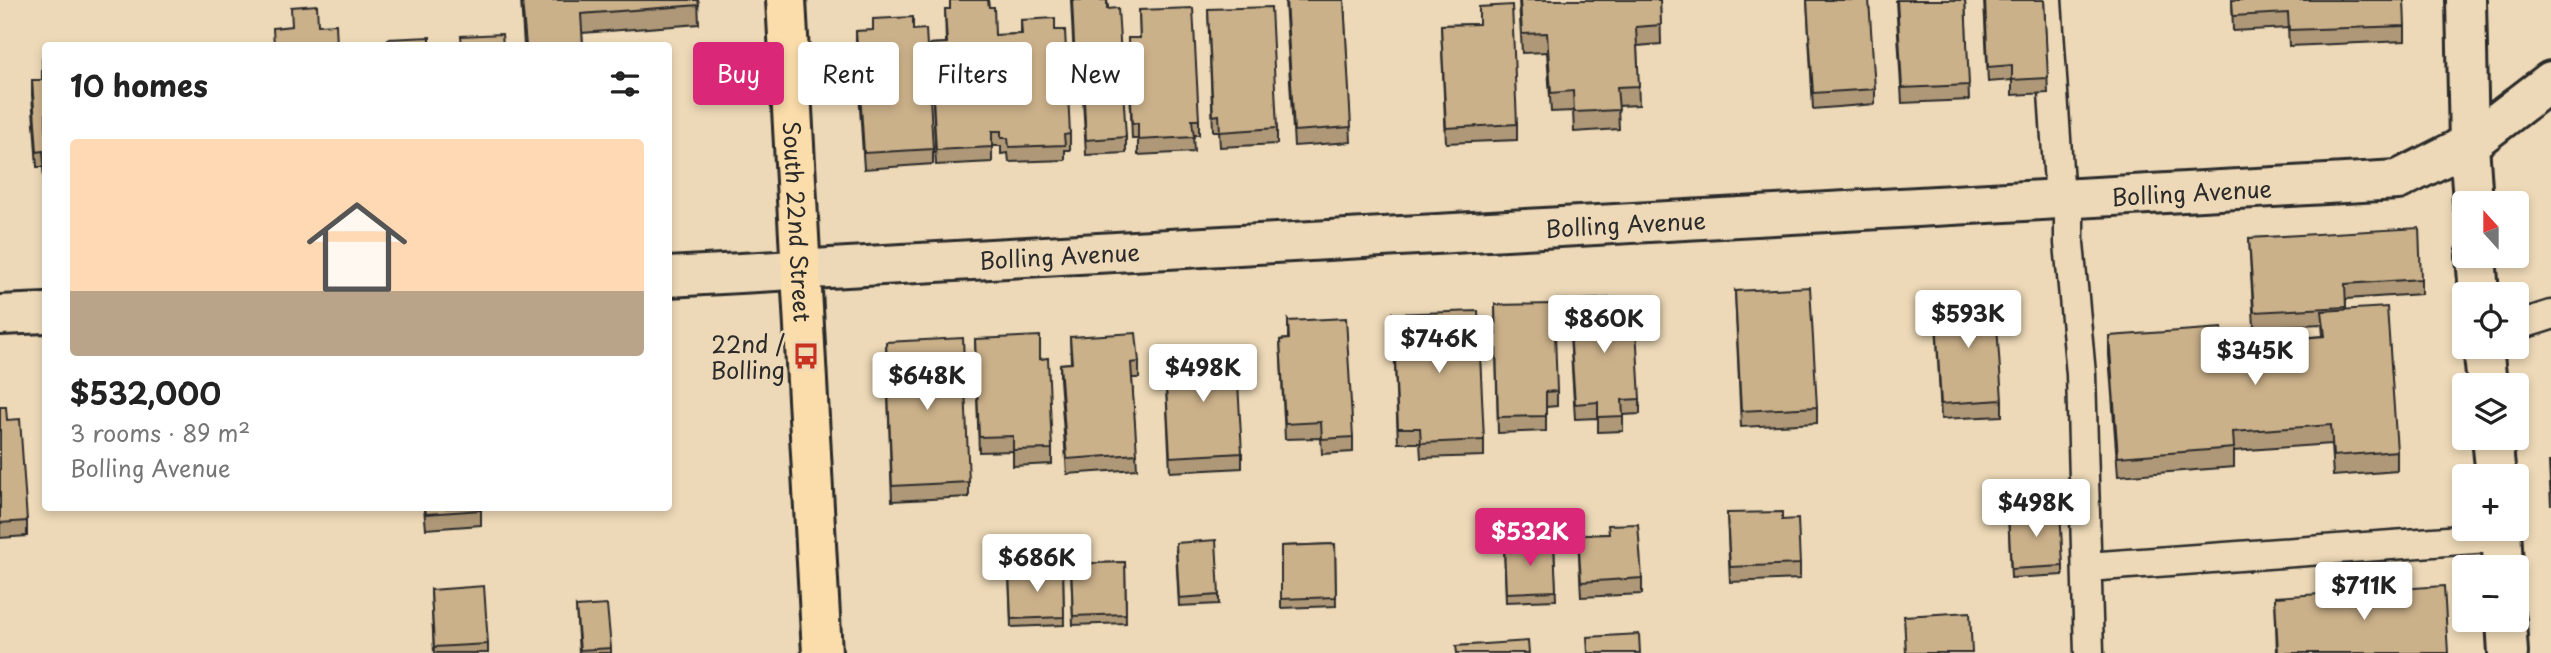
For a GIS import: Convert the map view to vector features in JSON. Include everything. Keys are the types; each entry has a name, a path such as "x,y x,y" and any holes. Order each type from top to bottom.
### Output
{"main road":[{"name":"South 22nd Street","path":"786,0 822,653"}],"street":[{"path":"2466,0 2472,191"},
{"name":"Bolling Avenue","path":"672,277 2398,180 2469,144 2551,81"},
{"path":"0,315 42,313"},
{"path":"2507,632 2508,653"}],"lane":[{"path":"2048,0 2081,374 2089,653"},
{"path":"2529,322 2551,315"},
{"path":"2087,568 2502,544"}],"building":[{"path":"522,0 698,0 699,5 581,14 583,42 526,42"},
{"path":"950,0 988,0 989,7 994,7 995,35 1022,34 1021,20 1055,18 1055,30 1065,30 1066,42 1046,42 1046,105 1069,105 1070,134 1064,135 1065,145 1009,147 1008,138 1001,138 1001,131 992,131 992,147 936,150 933,105 1032,105 1032,42 947,42 945,9 950,9"},
{"path":"1072,0 1107,0 1107,9 1118,8 1120,42 1074,42"},
{"path":"1286,0 1344,0 1351,127 1294,131"},
{"path":"1520,0 1660,0 1661,25 1636,27 1639,86 1617,87 1619,110 1574,112 1573,91 1551,93 1547,33 1522,34"},
{"path":"1807,0 1869,0 1875,89 1813,93"},
{"path":"1897,0 1965,0 1969,85 1902,88"},
{"path":"1985,0 2044,0 2048,78 2012,80 2012,65 1988,67"},
{"path":"2232,0 2404,0 2405,26 2289,30 2288,13 2233,16"},
{"path":"317,5 318,25 336,24 337,42 274,42 273,28 292,26 291,7"},
{"path":"1512,5 1517,124 1446,128 1441,25 1479,24 1479,7"},
{"path":"1271,7 1277,128 1220,132 1219,115 1213,116 1208,9"},
{"path":"1193,8 1199,120 1192,120 1194,137 1138,140 1138,123 1132,124 1131,105 1144,105 1144,42 1128,42 1128,38 1140,38 1139,10"},
{"path":"913,17 913,30 926,29 927,42 913,42 913,105 930,105 933,149 864,153 861,105 899,105 899,42 857,42 856,31 873,30 873,19"},
{"path":"502,34 503,42 462,42 461,36"},
{"path":"430,37 430,42 388,42 388,39"},
{"path":"32,80 42,80 42,151 37,152"},
{"path":"1084,105 1124,105 1126,137 1086,140"},
{"path":"2419,228 2421,279 2345,284 2346,307 2254,312 2249,238"},
{"path":"1810,287 1817,407 1741,411 1735,291"},
{"path":"1995,296 2002,400 1941,404 1935,301"},
{"path":"1610,298 1611,312 1635,310 1640,399 1622,400 1623,416 1598,417 1598,402 1575,404 1568,301"},
{"path":"1554,304 1557,391 1546,392 1546,416 1498,417 1495,305"},
{"path":"2387,307 2397,451 2333,456 2331,425 2233,432 2234,448 2118,457 2109,336 2222,328 2223,344 2325,336 2322,311"},
{"path":"1478,311 1484,440 1421,443 1420,428 1398,428 1393,314"},
{"path":"1346,318 1353,437 1322,439 1321,422 1285,424 1280,340 1289,339 1288,321"},
{"path":"1136,333 1139,362 1131,363 1137,454 1067,459 1060,364 1072,363 1070,337"},
{"path":"1040,336 1040,359 1048,358 1052,449 1013,450 1013,436 979,437 975,339"},
{"path":"963,338 969,482 892,486 886,342"},
{"path":"1228,346 1230,383 1238,383 1242,453 1170,457 1166,386 1175,386 1173,348"},
{"path":"0,407 6,407 7,420 20,419 27,521 0,523"},
{"path":"2549,462 2551,462 2551,506"},
{"path":"2060,509 2063,566 2011,569 2008,512"},
{"path":"426,511 467,511 426,514"},
{"path":"1782,512 1782,520 1798,519 1800,564 1730,567 1727,513"},
{"path":"1638,524 1642,578 1581,582 1578,535 1609,534 1608,525"},
{"path":"1216,540 1219,595 1179,598 1176,543"},
{"path":"1335,544 1336,597 1281,599 1281,546"},
{"path":"1554,544 1556,591 1506,593 1504,546"},
{"path":"1125,562 1126,614 1073,616 1071,564"},
{"path":"1063,569 1064,617 1011,619 1009,571"},
{"path":"484,586 488,644 434,647 431,590"},
{"path":"2444,586 2448,653 2278,653 2275,597"},
{"path":"607,605 611,648 580,650 576,607"},
{"path":"1970,612 1972,653 1906,653 1904,616"},
{"path":"1639,634 1640,653 1588,653 1587,637"},
{"path":"1528,641 1529,653 1457,653 1456,646"}],"place":[{"name":"22nd / Bolling","path":"806,356"}]}
